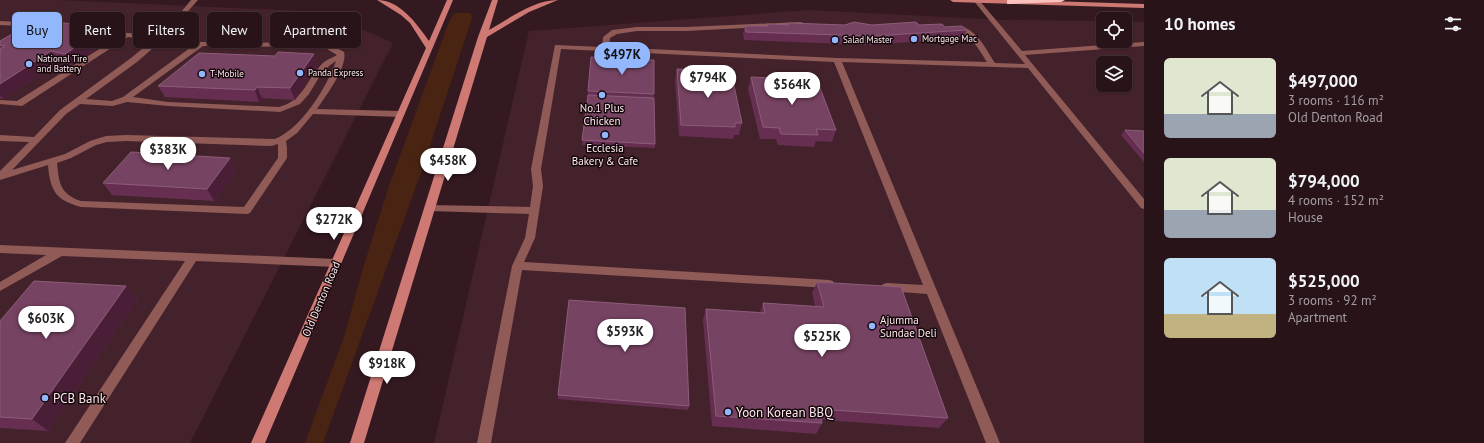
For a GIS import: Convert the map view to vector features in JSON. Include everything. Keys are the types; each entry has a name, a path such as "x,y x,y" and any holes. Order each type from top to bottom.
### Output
{"highway":[{"path":"1010,2 1061,0"}],"main road":[{"path":"380,0 403,14 412,22 430,48"},
{"name":"Old Denton Road","path":"258,443 450,0"},
{"path":"357,443 482,37 495,0"},
{"path":"482,37 527,11 555,0"},
{"path":"953,0 1144,6"}],"lane":[{"path":"185,12 195,0"},
{"path":"976,0 1144,206"},
{"path":"0,23 12,24"},
{"path":"604,48 607,38 615,32 630,30 810,24"},
{"path":"946,28 960,28 971,34 993,65"},
{"path":"0,102 19,104 127,34 133,35"},
{"path":"1,176 52,162 68,156 93,143 106,139 126,138 271,143 281,142 292,134 321,97 340,61 341,54 331,47 316,45 201,44 126,99 113,104 78,101"},
{"path":"1020,53 1144,44"},
{"path":"484,443 517,266 530,238 538,186 536,169 558,47 837,60 1030,66"},
{"path":"1,176 63,112 134,60 148,48"},
{"path":"126,99 168,104 280,110 293,106 300,101 323,66 340,56"},
{"path":"837,60 993,443"},
{"path":"311,111 401,114"},
{"path":"0,138 36,140"},
{"path":"52,162 54,182 62,196 68,201 81,204 247,211 282,158 283,148 281,142"},
{"path":"429,208 534,211"},
{"path":"0,249 336,263"},
{"path":"0,287 60,252"},
{"path":"72,443 193,257"},
{"path":"517,266 844,285"},
{"path":"876,287 931,290"}],"shaded area":[{"path":"0,0 60,0 324,12 270,12 270,48 361,48 361,29 393,43 190,443 0,443"},
{"path":"809,10 1004,20 1096,21 1096,48 1132,48 1132,22 1144,22 1144,443 434,443 529,31"},
{"path":"455,13 471,13 472,18 422,170 323,443 305,443 344,337 364,265 388,189 447,27"}],"building":[{"path":"854,22 872,25 916,22 919,25 942,24 945,27 962,26 967,30 873,36 746,32 745,26 768,26 767,24 789,25 788,23 845,25"},
{"path":"62,23 70,24 70,48 74,48 65,54 51,51 0,84 0,49 5,46 0,45 0,41 12,34 12,48 62,48"},
{"path":"278,52 314,54 290,88 257,87 255,90 158,86 199,53 275,56"},
{"path":"591,57 654,60 654,94 588,91"},
{"path":"677,69 725,71 726,76 732,76 742,123 735,123 735,127 681,125"},
{"path":"751,77 817,80 836,130 816,129 818,135 781,134 779,128 763,127"},
{"path":"588,95 654,98 655,144 582,140"},
{"path":"1125,130 1144,131 1144,153"},
{"path":"131,152 230,158 207,189 103,183"},
{"path":"34,281 126,286 32,419 0,417 0,321"},
{"path":"817,282 901,287 948,418 819,409 822,423 716,416 706,309 765,313 763,303 824,307"},
{"path":"569,300 685,308 689,406 558,395"}],"place":[{"name":"Mortgage Mac","path":"914,39"},
{"name":"Salad Master","path":"835,40"},
{"name":"National Tire and Battery","path":"29,64"},
{"name":"Panda Express","path":"300,73"},
{"name":"T-Mobile","path":"202,74"},
{"name":"No.1 Plus Chicken","path":"602,95"},
{"name":"Ecclesia Bakery & Cafe","path":"605,135"},
{"name":"Ajumma Sundae Deli","path":"872,326"},
{"name":"PCB Bank","path":"45,398"},
{"name":"Yoon Korean BBQ","path":"728,412"}]}
